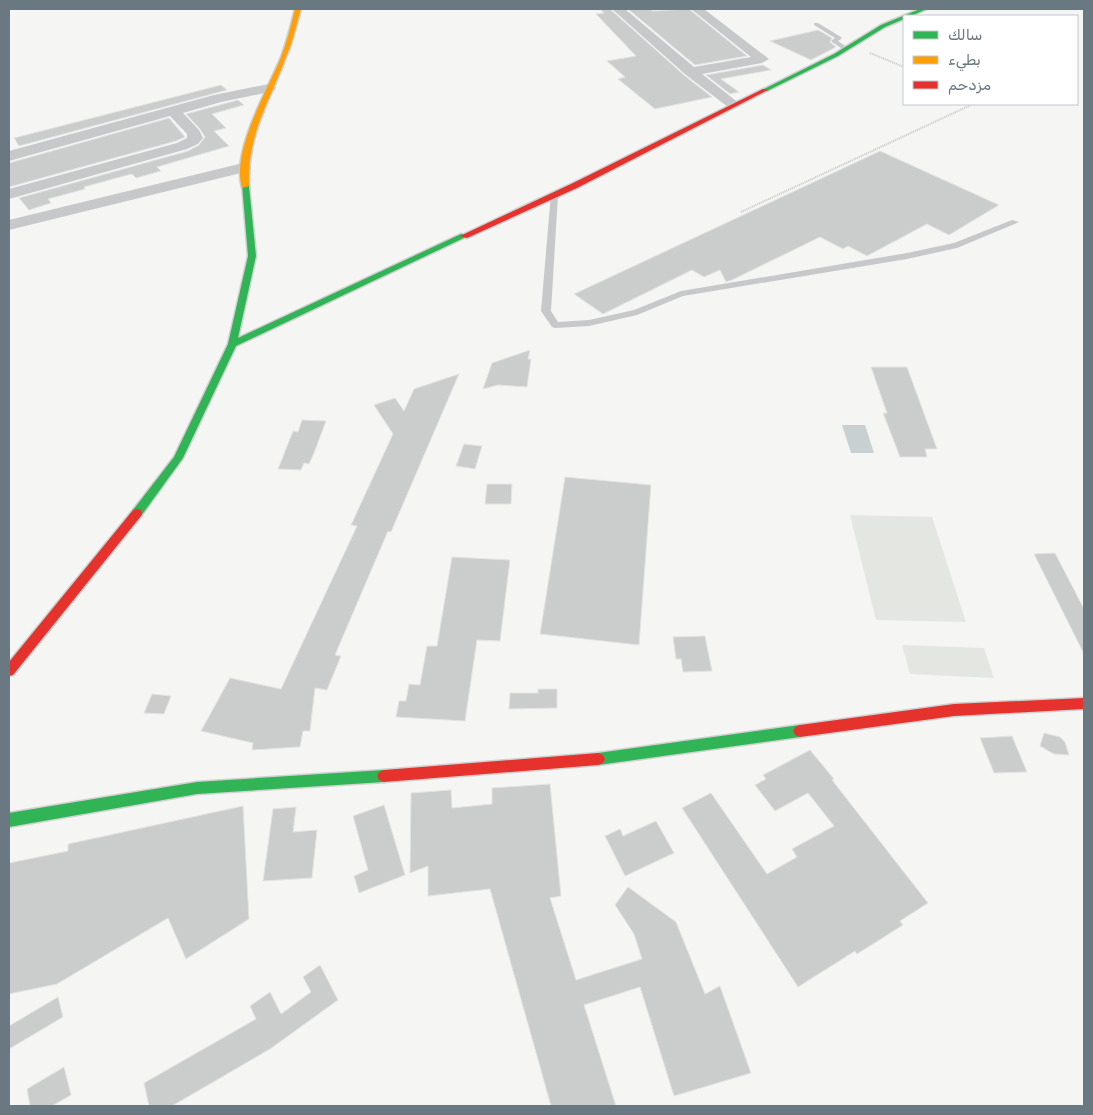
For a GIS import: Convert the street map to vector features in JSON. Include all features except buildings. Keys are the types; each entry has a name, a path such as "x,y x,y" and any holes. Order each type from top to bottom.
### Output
{"street":[{"path":"9,671 147,500 178,458 232,344 252,256 243,168 254,124 290,40 298,9"},
{"path":"618,9 691,72 733,104"},
{"path":"691,72 762,59 697,9"},
{"path":"910,15 924,9"},
{"path":"232,344 472,232 554,196 849,47 883,26 903,18"},
{"path":"9,156 219,98 269,88"},
{"path":"9,194 193,142 195,138 194,133 173,111"},
{"path":"9,225 243,168"},
{"path":"9,820 197,788 445,772 616,757 954,710 1084,703"}],"lane":[{"path":"816,24 839,38 834,41 849,47"},
{"path":"554,196 546,311 555,325 589,323 637,312 680,294 907,256 957,245 1015,222"}],"path":[{"path":"849,47 903,67"},
{"path":"741,212 971,105"}],"shaded area":[{"path":"842,425 865,425 874,453 851,453"},
{"path":"850,515 932,517 966,622 876,620"},
{"path":"902,645 984,648 994,678 910,674"}],"traffic: fast":[{"path":"910,15 924,9"},
{"path":"765,90 836,55 883,26 903,18"},
{"path":"137,513 178,458 232,344 252,256 245,186"},
{"path":"232,344 464,236"},
{"path":"598,759 800,731"},
{"path":"9,820 197,788 384,776"}],"traffic: slow":[{"path":"245,186 247,148 260,111 284,57 298,9"}],"traffic: jam":[{"path":"464,236 574,186 765,90"},
{"path":"9,671 137,513"},
{"path":"800,731 954,710 1084,703"},
{"path":"384,776 598,759"}]}
